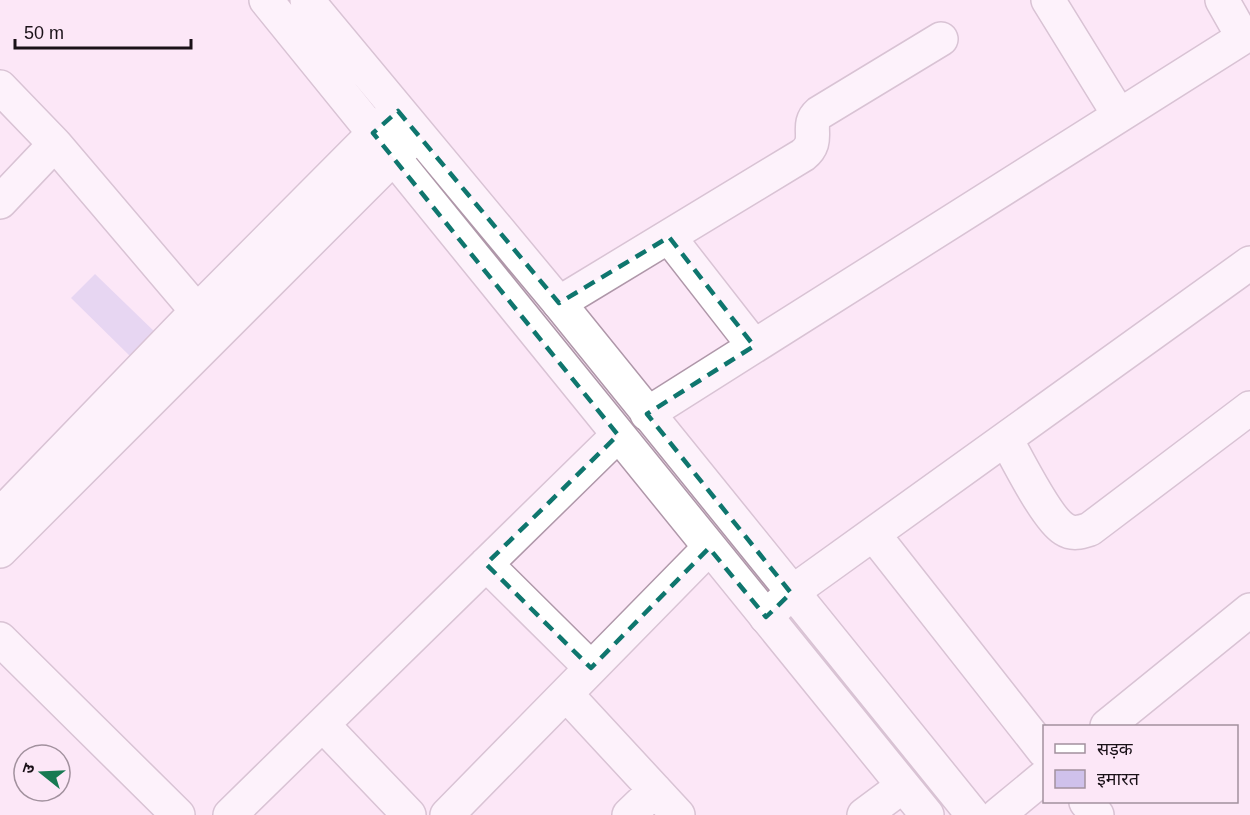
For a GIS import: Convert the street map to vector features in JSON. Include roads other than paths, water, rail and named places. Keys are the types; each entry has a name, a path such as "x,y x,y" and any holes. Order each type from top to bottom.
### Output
{"street":[{"path":"1048,0 1119,115"},
{"path":"647,414 1247,35 1222,0"},
{"path":"296,5 407,123 559,303 791,593 973,815"},
{"path":"296,5 383,145 927,815"},
{"path":"559,303 803,155 811,148 814,141 812,126 814,117 941,39"},
{"path":"0,87 55,144 197,311"},
{"path":"0,515 197,311 407,123"},
{"path":"0,201 55,144"},
{"path":"0,551 383,145"},
{"path":"669,237 754,346"},
{"path":"766,617 791,593 1250,263"},
{"path":"1005,439 1051,514 1063,529 1075,534 1090,529 1250,408"},
{"path":"230,815 618,435"},
{"path":"873,535 1043,750"},
{"path":"447,815 709,548"},
{"path":"486,564 591,668"},
{"path":"1108,725 1250,610"},
{"path":"0,639 175,814"},
{"path":"566,694 678,815"},
{"path":"323,725 409,815"},
{"path":"998,815 1043,778"},
{"path":"864,815 903,786"},
{"path":"629,815 655,790"},
{"path":"1088,803 1097,815"}]}
